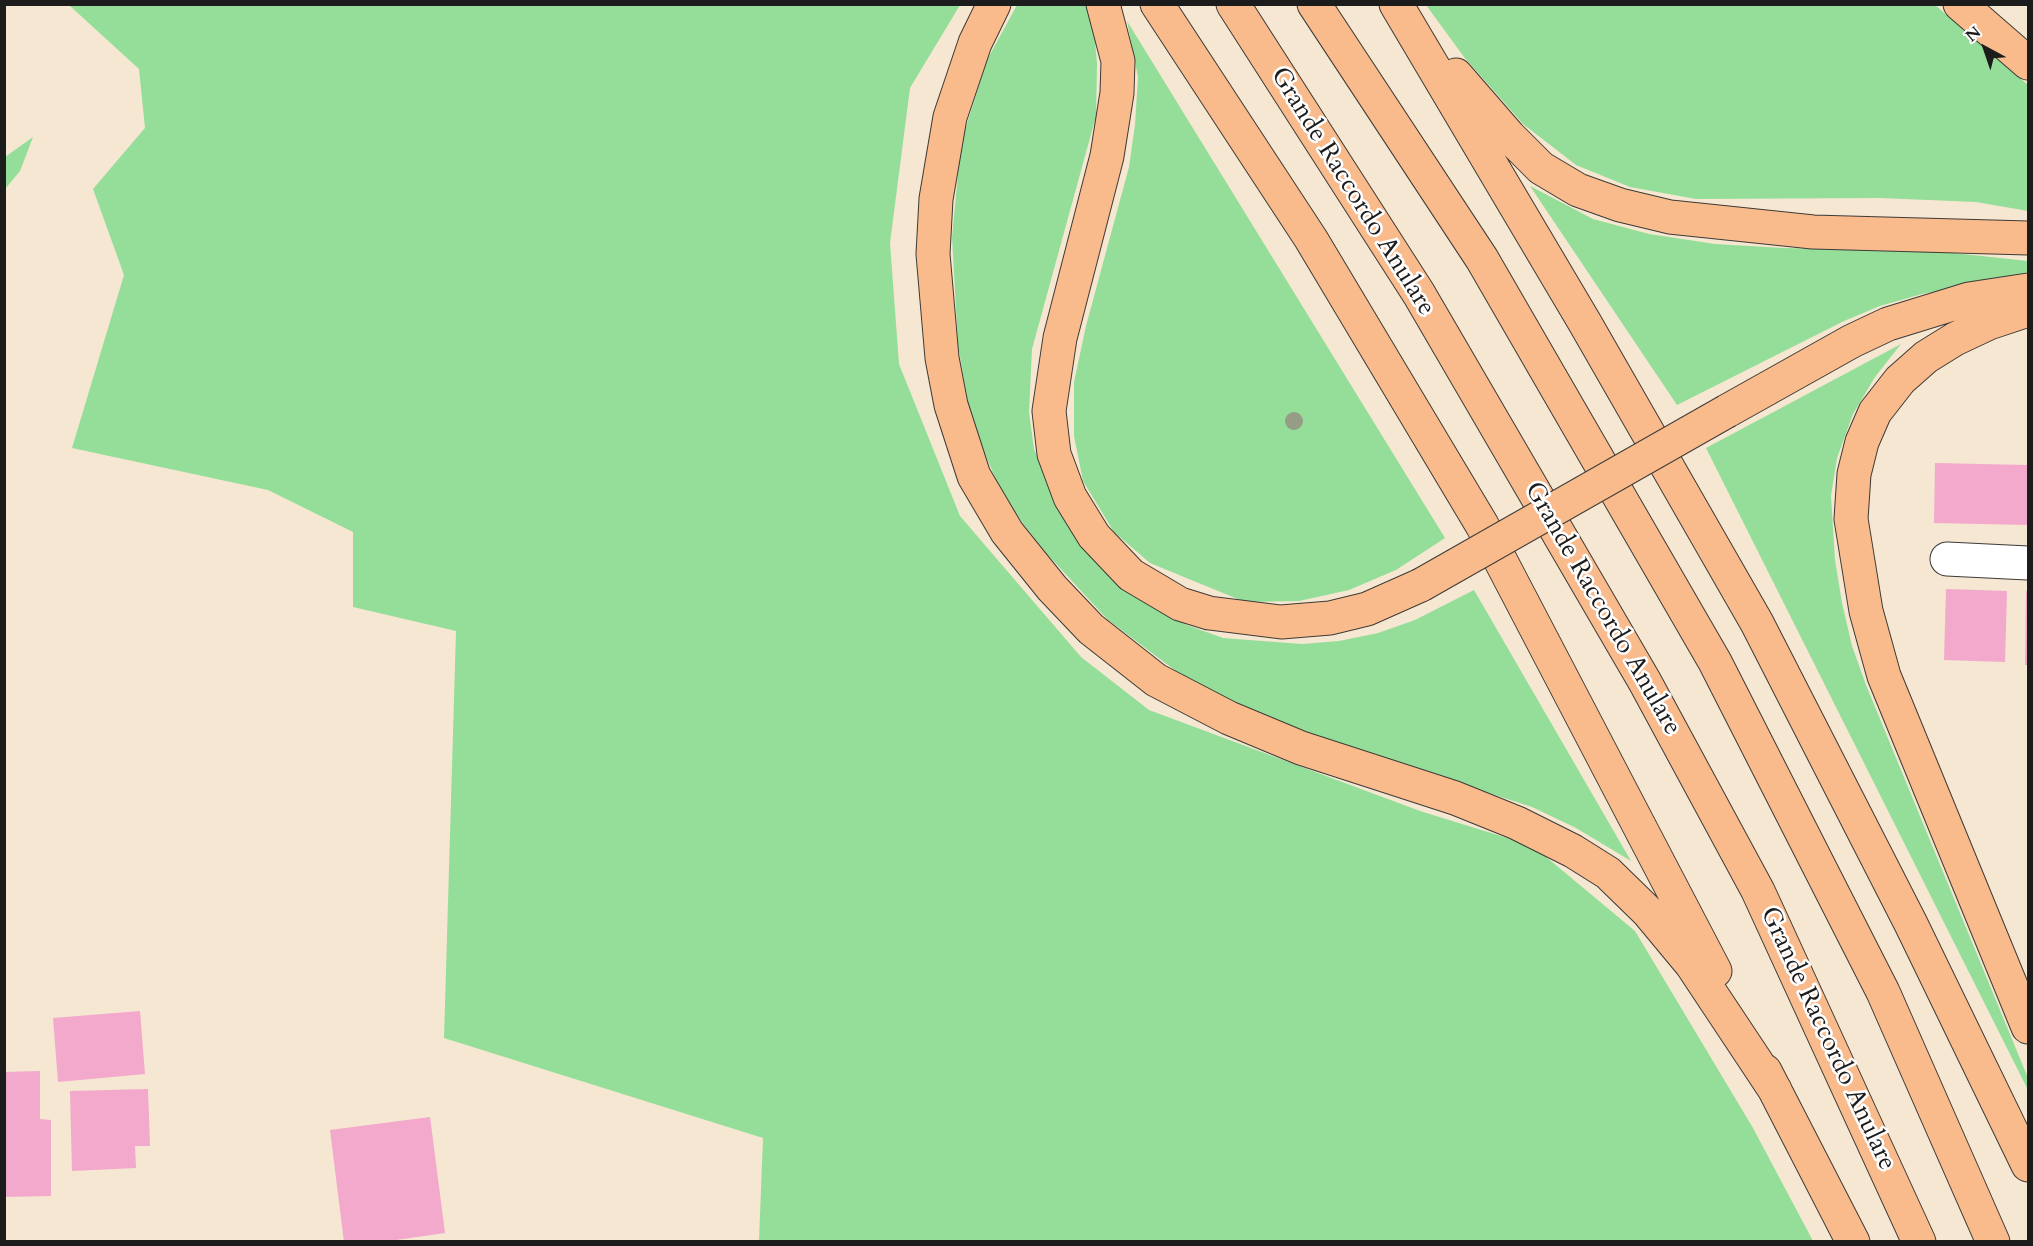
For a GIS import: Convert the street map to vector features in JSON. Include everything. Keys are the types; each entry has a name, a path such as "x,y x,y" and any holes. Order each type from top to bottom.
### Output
{"highway":[{"path":"994,4 975,43 950,117 937,189 933,254 942,358 951,405 974,476 1007,532 1052,588 1091,629 1156,680 1221,714 1301,748 1455,798 1517,823 1573,851 1608,873 1648,912 1692,965 1775,1090"},
{"path":"1103,4 1118,61 1117,93 1107,156 1059,338 1049,411 1054,454 1070,498 1094,536 1131,575 1180,604 1209,613 1281,622 1330,618 1367,609 1421,585 1823,356 1888,324 1969,299 2028,290"},
{"path":"1157,4 1311,239 1482,525 1853,1242"},
{"name":"Grande Raccordo Anulare","path":"1233,4 1419,294 1645,682 1758,891 1919,1242"},
{"path":"1314,4 1482,259 1715,662 1883,992 1993,1242"},
{"path":"1960,4 2028,63"},
{"path":"1398,7 1530,159 1566,184 1598,198 1670,217 1768,229 1830,233 2028,238"},
{"path":"1398,7 1585,323 1757,623 1911,924 2028,1165"},
{"path":"2028,310 1989,323 1955,339 1926,357 1899,380 1875,412 1862,442 1854,474 1851,519 1866,611 1884,676 2028,1027"}],"street":[{"path":"1947,559 2028,562"}],"green space":[{"path":"69,5 960,5 910,88 890,243 899,364 960,516 1081,657 1149,710 1420,811 1533,846 1635,931 1753,1128 1813,1241 759,1241 763,1138 444,1038 456,631 353,607 353,532 268,490 72,448 124,275 93,189 145,128 139,69"},
{"path":"1017,5 1087,5 1094,31 1097,63 1096,116 1032,349 1029,412 1034,449 1063,517 1083,546 1150,605 1187,625 1223,638 1302,644 1339,641 1378,633 1415,620 1474,590 1631,861 1576,828 1532,807 1303,733 1188,680 1108,620 1047,554 1018,517 999,487 978,437 968,403 958,345 952,237 959,164 965,130 987,60"},
{"path":"1426,5 1935,5 2028,85 2028,211 1976,202 1880,198 1696,199 1630,187 1576,165 1523,124 1464,57"},
{"path":"1127,21 1445,538 1396,570 1349,590 1299,601 1245,602 1150,563 1114,532 1083,481 1074,436 1074,382 1086,326 1129,167 1138,77"},
{"path":"33,137 20,171 5,189 5,157"},
{"path":"1530,186 1593,219 1649,234 1715,244 1944,252 2028,261 2028,272 1922,294 1880,306 1844,321 1677,405"},
{"path":"1901,344 1875,377 1853,414 1837,458 1831,496 1835,560 1842,603 1852,646 1866,685 2028,1078 2028,1090 1706,448"}],"building":[{"path":"1935,463 2028,465 2028,525 1934,523"},
{"path":"1946,589 2007,591 2005,662 1944,660"},
{"path":"2026,591 2028,591 2028,665 2025,665"},
{"path":"140,1011 145,1074 58,1082 53,1018"},
{"path":"40,1071 40,1119 51,1120 51,1196 4,1197 4,1072"},
{"path":"148,1089 150,1146 135,1146 136,1168 72,1171 70,1091"},
{"path":"430,1117 445,1233 382,1242 344,1242 330,1130"}]}
